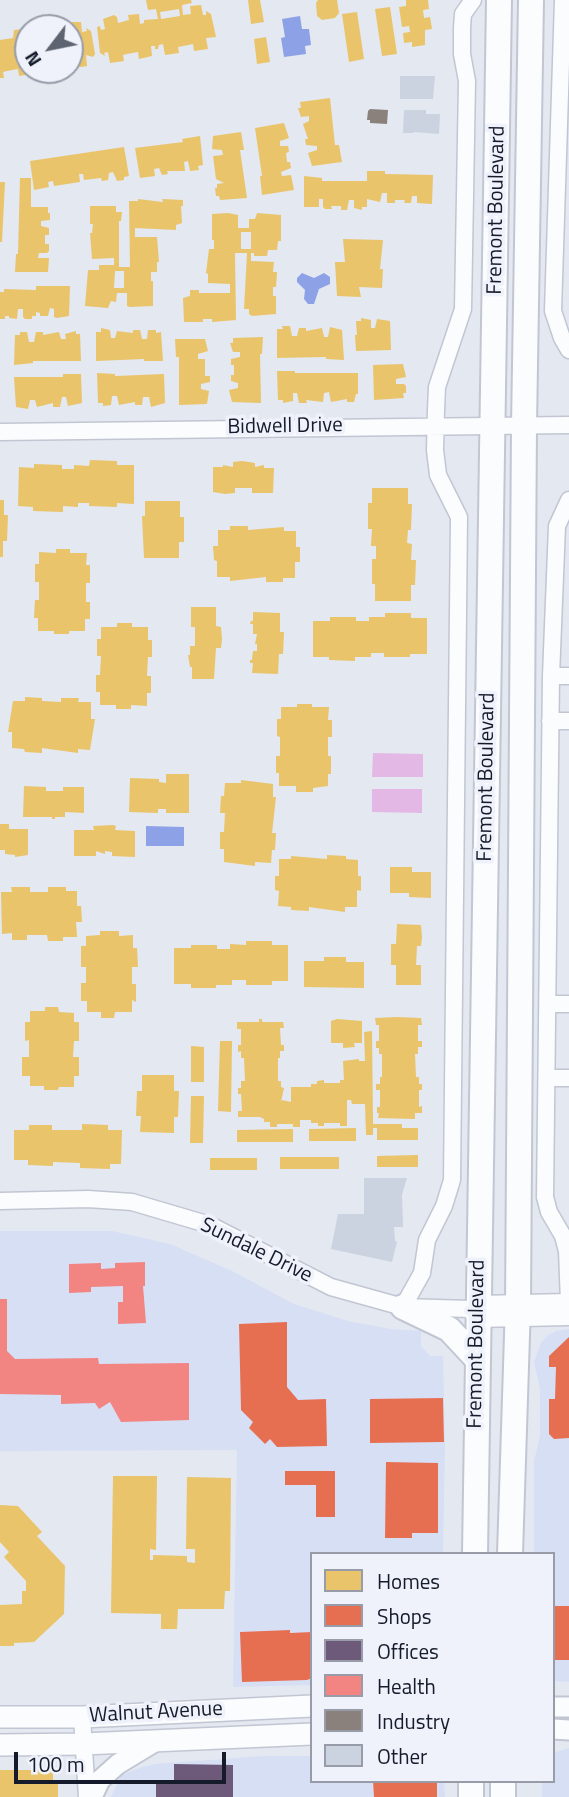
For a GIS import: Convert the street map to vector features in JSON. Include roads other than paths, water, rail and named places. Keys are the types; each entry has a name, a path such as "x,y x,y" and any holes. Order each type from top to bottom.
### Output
{"main road":[{"name":"Fremont Boulevard","path":"475,1552 475,1311 499,0"},
{"name":"Fremont Boulevard","path":"510,1552 518,1312 524,426 531,0"},
{"path":"403,1307 449,1329 476,1358"},
{"name":"Walnut Avenue","path":"0,1717 82,1717 310,1706"},
{"name":"Walnut Avenue","path":"0,1745 310,1734"}],"street":[{"name":"Fremont Boulevard","path":"403,1307 422,1273 427,1240 444,1206 452,1180 460,517 438,475 436,425 437,387 463,309 467,77 462,54 462,24 463,14 473,0"},
{"path":"564,0 553,311 569,350"},
{"name":"Bidwell Drive","path":"0,432 569,425"},
{"path":"569,500 557,526 563,548 551,676 545,1197 567,1251 569,1302"},
{"path":"551,676 569,676"},
{"path":"550,721 569,722"},
{"path":"548,1004 569,1004"},
{"path":"547,1078 569,1078"},
{"name":"Sundale Drive","path":"0,1201 88,1199 132,1202 210,1225 331,1287 403,1307 569,1317"},
{"name":"Sundale Drive","path":"518,1312 569,1302"},
{"path":"82,1717 90,1797"},
{"path":"90,1797 100,1780 117,1764 156,1741"}],"water":[{"path":"300,16 302,29 309,29 311,45 305,46 306,54 284,57 282,19"},
{"path":"302,273 314,278 324,273 330,277 330,284 319,289 314,304 308,304 304,299 305,290 297,282"},
{"path":"146,826 184,827 184,846 146,846"}]}
